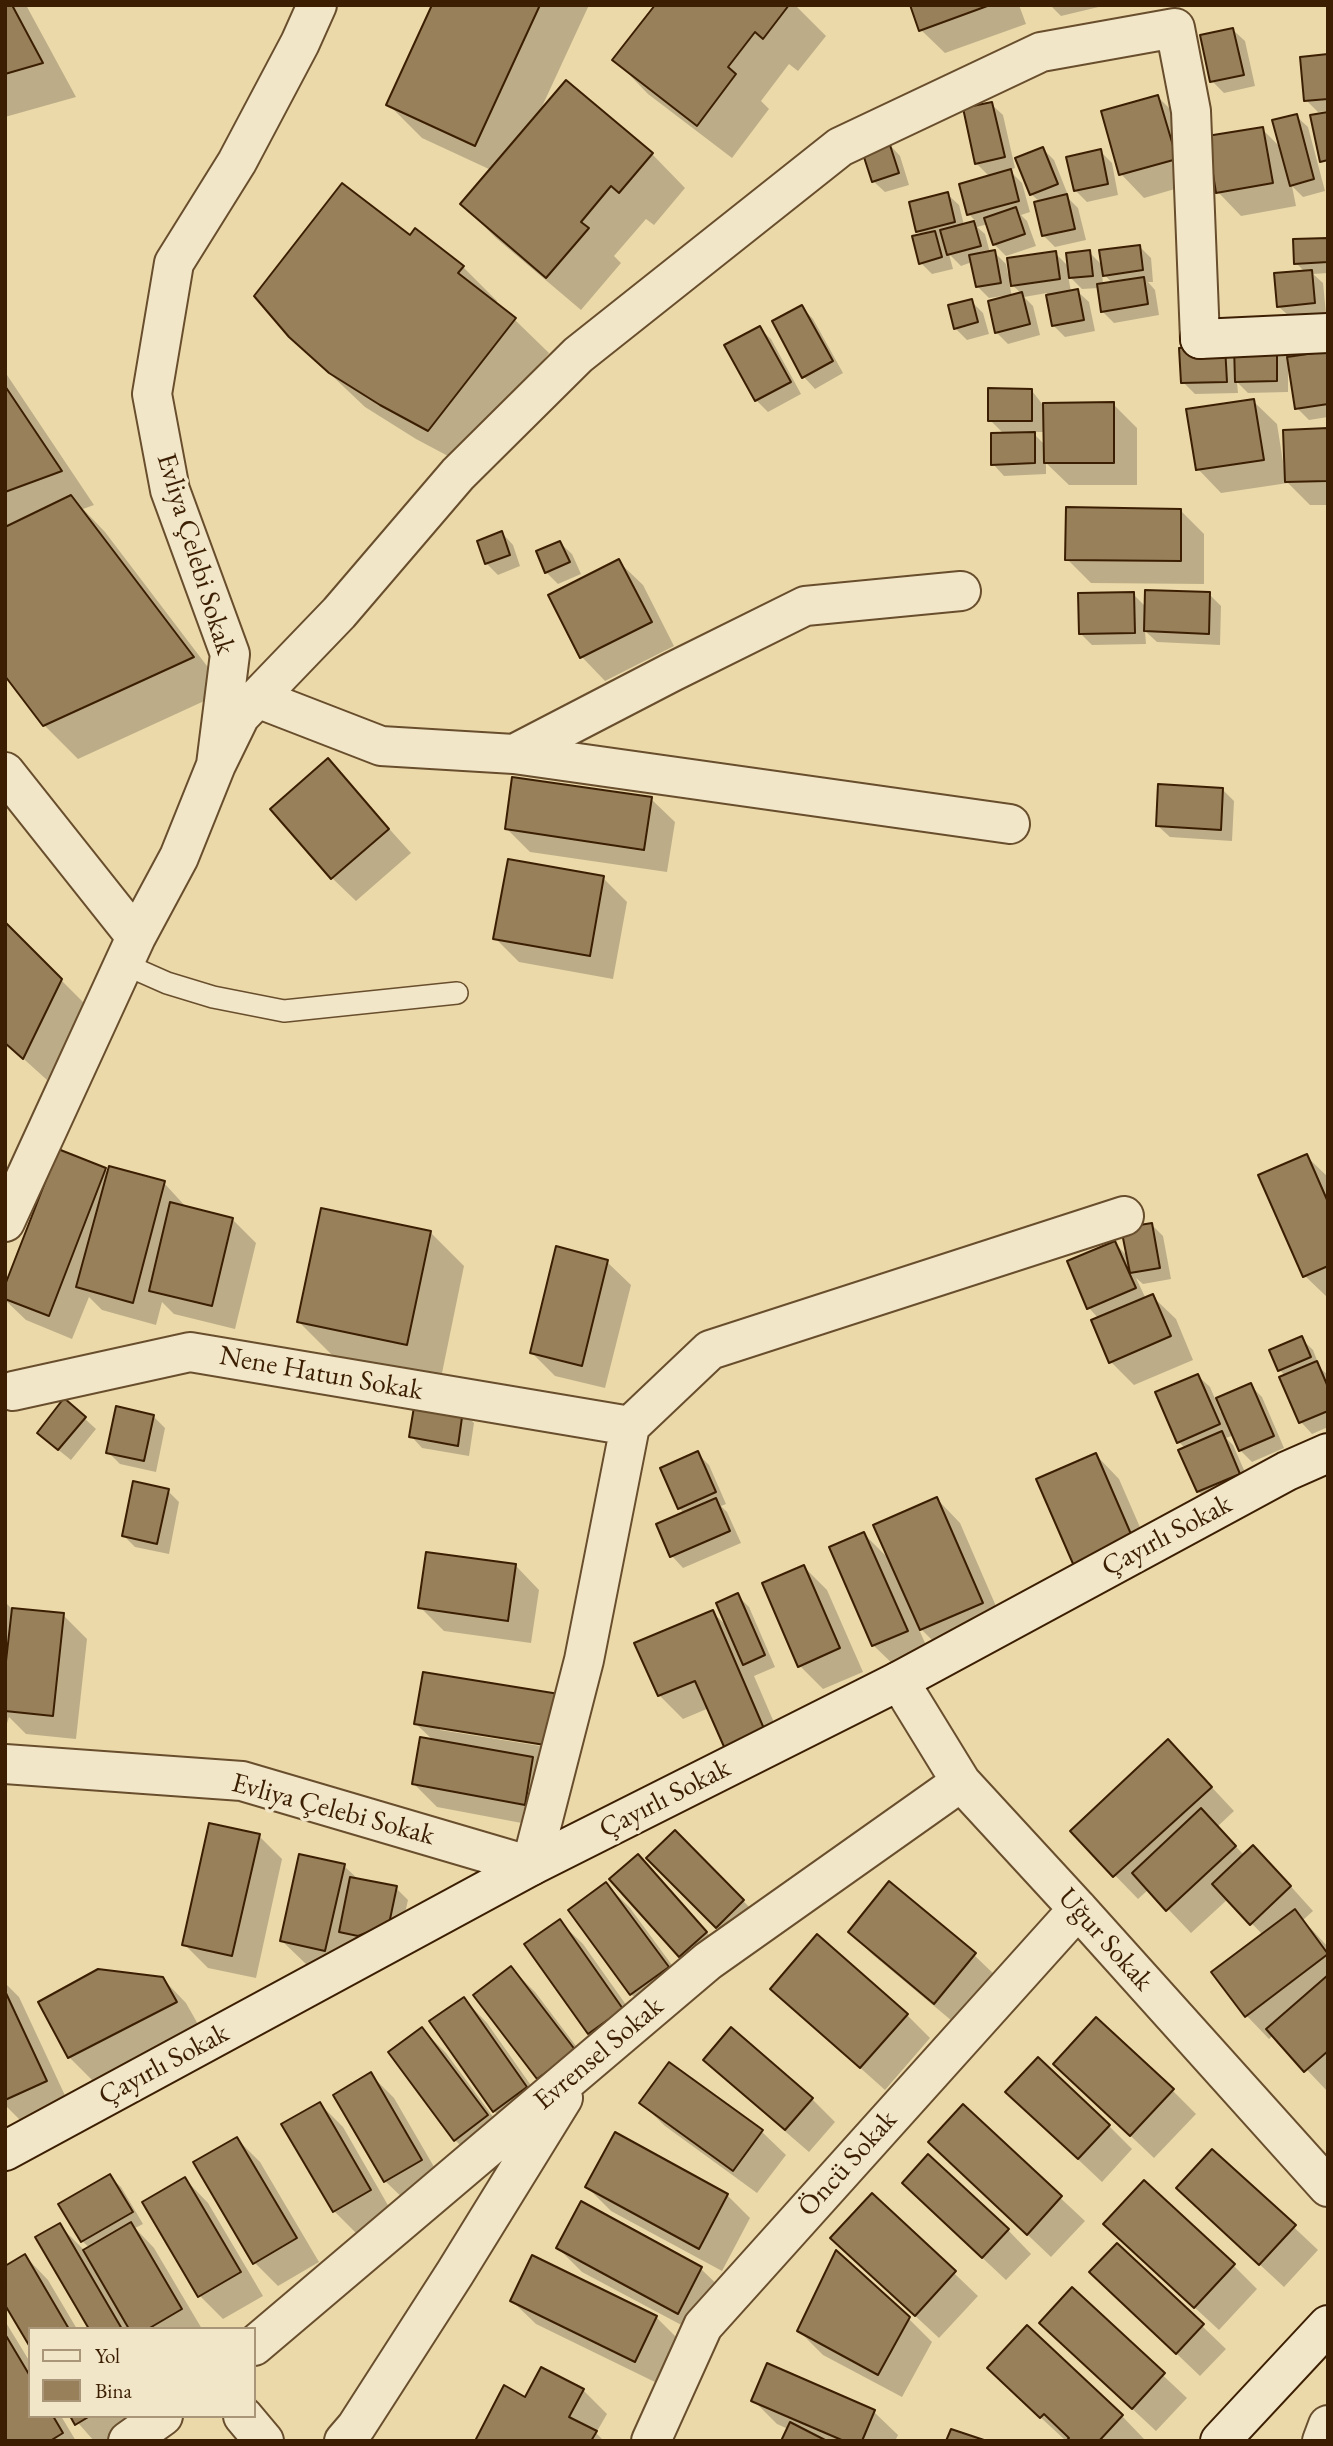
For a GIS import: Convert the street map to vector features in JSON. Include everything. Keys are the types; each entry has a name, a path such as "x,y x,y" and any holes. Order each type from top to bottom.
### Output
{"street":[{"name":"Evliya Çelebi Sokak","path":"5,1222 130,951 179,857 216,765 230,654 170,491 152,394 174,263 237,162 300,43 317,5"},
{"path":"216,765 240,716 340,613 458,474 578,355 840,146 1041,52 1175,28 1191,111 1200,339 1328,333"},
{"path":"514,754 805,606 961,591"},
{"path":"257,698 381,746 514,754 1010,824"},
{"path":"5,772 130,951"},
{"path":"531,1866 584,1660 630,1426 710,1350 1124,1216"},
{"name":"Nene Hatun Sokak","path":"8,1391 190,1352 630,1426"},
{"name":"Çayırlı Sokak","path":"5,2151 531,1866 899,1681 1275,1478 1328,1453"},
{"name":"Uğur Sokak","path":"899,1681 961,1782 1328,2187"},
{"name":"Evliya Çelebi Sokak","path":"5,1764 242,1781 531,1866"},
{"name":"Evrensel Sokak","path":"256,2344 709,1961 961,1782"},
{"name":"Öncü Sokak","path":"651,2441 703,2326 1078,1909"},
{"path":"344,2441 356,2427 455,2273 580,2069"},
{"path":"1220,2441 1328,2325"},
{"path":"128,2441 160,2418"},
{"path":"245,2418 264,2441"},
{"path":"1322,2441 1328,2425"}],"lane":[{"path":"130,951 167,983 213,997 284,1012 457,993"}],"building":[{"path":"5,5 12,5 43,63 5,74"},
{"path":"432,5 540,5 475,146 386,105"},
{"path":"655,5 789,5 763,39 755,32 728,67 736,74 697,126 612,60"},
{"path":"910,5 990,5 919,31"},
{"path":"1233,28 1244,75 1210,82 1200,35"},
{"path":"1328,54 1328,99 1304,101 1300,57"},
{"path":"566,80 653,153 619,193 611,186 581,222 589,228 546,278 460,204"},
{"path":"1158,95 1177,159 1119,175 1101,111"},
{"path":"992,102 1005,157 975,164 963,108"},
{"path":"1328,112 1328,160 1320,162 1310,115"},
{"path":"1297,114 1314,179 1290,186 1272,120"},
{"path":"1263,127 1273,183 1216,193 1207,136"},
{"path":"889,142 899,173 872,182 862,151"},
{"path":"1043,147 1058,184 1030,195 1015,158"},
{"path":"1101,149 1108,184 1074,191 1066,157"},
{"path":"1011,169 1019,201 967,215 959,184"},
{"path":"342,183 410,235 415,228 464,266 458,273 516,318 428,431 329,373 289,337 254,296"},
{"path":"948,192 955,222 916,232 909,202"},
{"path":"1067,194 1075,229 1042,236 1034,202"},
{"path":"1016,207 1025,234 993,245 984,218"},
{"path":"974,221 981,246 947,255 940,230"},
{"path":"935,231 942,257 919,264 912,236"},
{"path":"1328,238 1328,262 1294,264 1293,239"},
{"path":"1140,245 1143,270 1103,276 1099,250"},
{"path":"995,250 1001,283 976,287 969,255"},
{"path":"1090,250 1093,276 1069,278 1066,253"},
{"path":"1056,251 1060,279 1011,286 1007,258"},
{"path":"1312,270 1315,303 1277,307 1274,273"},
{"path":"1144,277 1148,304 1101,312 1097,284"},
{"path":"1078,289 1084,320 1052,326 1046,295"},
{"path":"1022,292 1030,324 995,333 988,301"},
{"path":"972,299 978,322 954,329 948,305"},
{"path":"802,305 833,361 802,378 772,321"},
{"path":"760,326 791,382 755,401 724,345"},
{"path":"1277,344 1277,381 1235,382 1234,345"},
{"path":"1225,346 1227,382 1181,383 1179,348"},
{"path":"1328,351 1328,404 1295,409 1287,357"},
{"path":"5,386 62,471 5,492"},
{"path":"988,388 1032,389 1032,421 988,421"},
{"path":"1254,399 1264,460 1196,470 1186,409"},
{"path":"1114,402 1114,463 1044,463 1043,403"},
{"path":"1328,428 1328,481 1285,482 1283,430"},
{"path":"1035,432 1035,463 991,465 991,433"},
{"path":"71,495 194,657 43,726 5,676 5,527"},
{"path":"1066,507 1181,509 1181,561 1065,560"},
{"path":"502,531 510,555 485,564 477,541"},
{"path":"560,541 570,562 545,573 536,551"},
{"path":"619,559 652,622 580,658 548,595"},
{"path":"1145,590 1210,592 1209,634 1144,631"},
{"path":"1134,592 1135,633 1079,634 1078,593"},
{"path":"328,758 389,829 331,879 270,809"},
{"path":"512,777 652,797 644,850 505,829"},
{"path":"1158,784 1223,788 1221,830 1156,826"},
{"path":"508,859 604,876 590,956 493,939"},
{"path":"5,922 62,979 23,1059 5,1043"},
{"path":"58,1149 106,1168 49,1316 5,1299 5,1285"},
{"path":"1307,1154 1328,1202 1328,1266 1303,1277 1258,1175"},
{"path":"109,1166 165,1181 133,1303 76,1287"},
{"path":"170,1202 233,1218 212,1306 149,1291"},
{"path":"321,1208 431,1231 407,1345 297,1322"},
{"path":"1152,1223 1160,1268 1130,1273 1121,1228"},
{"path":"1115,1241 1136,1288 1087,1309 1067,1261"},
{"path":"556,1246 608,1260 582,1366 530,1353"},
{"path":"1153,1294 1171,1336 1109,1363 1091,1320"},
{"path":"1302,1336 1311,1357 1278,1371 1269,1350"},
{"path":"1317,1361 1328,1387 1328,1411 1299,1423 1279,1377"},
{"path":"1198,1374 1220,1424 1177,1443 1155,1392"},
{"path":"1251,1383 1274,1436 1239,1451 1216,1398"},
{"path":"64,1398 86,1417 58,1450 37,1433"},
{"path":"415,1401 463,1410 458,1446 409,1437"},
{"path":"116,1406 154,1415 144,1461 106,1453"},
{"path":"1222,1431 1240,1474 1197,1492 1178,1450"},
{"path":"698,1451 716,1492 678,1509 660,1468"},
{"path":"1096,1453 1134,1541 1074,1566 1036,1479"},
{"path":"133,1481 169,1489 157,1544 122,1536"},
{"path":"937,1497 983,1603 920,1630 873,1525"},
{"path":"716,1498 730,1531 670,1557 656,1524"},
{"path":"864,1532 908,1631 872,1646 829,1547"},
{"path":"426,1552 516,1564 508,1621 418,1608"},
{"path":"804,1565 840,1648 798,1667 762,1583"},
{"path":"738,1593 765,1655 743,1665 716,1603"},
{"path":"12,1608 64,1613 53,1716 5,1711 5,1670"},
{"path":"713,1610 765,1731 725,1749 695,1681 658,1696 634,1643"},
{"path":"423,1672 559,1694 551,1746 414,1724"},
{"path":"420,1737 533,1757 525,1805 412,1784"},
{"path":"1168,1739 1212,1787 1113,1877 1070,1831"},
{"path":"1201,1808 1236,1846 1166,1911 1132,1873"},
{"path":"209,1823 260,1834 232,1956 182,1945"},
{"path":"675,1830 744,1900 716,1928 646,1858"},
{"path":"1253,1845 1291,1886 1250,1925 1212,1884"},
{"path":"299,1854 345,1864 325,1951 280,1941"},
{"path":"638,1854 707,1932 679,1957 609,1879"},
{"path":"350,1877 397,1886 389,1924 358,1936 339,1932"},
{"path":"889,1881 976,1953 934,2004 848,1932"},
{"path":"606,1882 669,1967 630,1995 568,1910"},
{"path":"1295,1909 1328,1954 1245,2017 1211,1972"},
{"path":"560,1919 623,2009 588,2034 524,1944"},
{"path":"817,1934 908,2014 860,2068 770,1989"},
{"path":"511,1966 576,2051 537,2079 473,1995"},
{"path":"98,1969 163,1977 177,2002 68,2058 38,2002"},
{"path":"1328,1975 1328,2051 1304,2072 1266,2029"},
{"path":"5,1991 47,2081 5,2100"},
{"path":"464,1997 527,2087 493,2112 429,2021"},
{"path":"1096,2017 1174,2089 1130,2136 1053,2064"},
{"path":"422,2027 488,2115 454,2141 388,2052"},
{"path":"731,2027 813,2098 785,2130 703,2060"},
{"path":"1038,2057 1110,2125 1078,2159 1005,2092"},
{"path":"669,2062 763,2130 733,2171 639,2103"},
{"path":"371,2072 422,2160 384,2182 333,2095"},
{"path":"320,2102 371,2190 333,2212 281,2124"},
{"path":"963,2104 1062,2196 1027,2235 928,2142"},
{"path":"615,2132 728,2194 699,2249 585,2187"},
{"path":"237,2137 297,2238 253,2264 193,2162"},
{"path":"1212,2149 1296,2225 1259,2265 1176,2188"},
{"path":"928,2154 1009,2229 982,2258 902,2183"},
{"path":"110,2174 133,2212 81,2242 58,2204"},
{"path":"185,2177 241,2272 198,2297 142,2202"},
{"path":"1144,2180 1235,2264 1194,2308 1103,2224"},
{"path":"872,2193 956,2271 915,2316 830,2238"},
{"path":"581,2201 702,2267 678,2314 556,2248"},
{"path":"131,2222 182,2309 151,2327 128,2327 83,2250"},
{"path":"60,2223 121,2327 88,2327 35,2237"},
{"path":"1117,2243 1204,2324 1176,2354 1089,2272"},
{"path":"836,2250 910,2317 878,2375 797,2331"},
{"path":"25,2254 68,2327 28,2327 28,2344 5,2305 5,2266"},
{"path":"532,2255 657,2316 635,2362 510,2301"},
{"path":"1072,2287 1165,2373 1132,2409 1039,2323"},
{"path":"1027,2325 1123,2415 1099,2441 1066,2441 1069,2438 1044,2414 1040,2418 987,2368"},
{"path":"5,2334 28,2373 28,2418 54,2418 63,2433 50,2441 5,2441"},
{"path":"767,2363 875,2410 862,2441 844,2441 751,2401"},
{"path":"541,2367 584,2389 569,2417 597,2431 591,2441 475,2441 504,2385 525,2397"},
{"path":"71,2418 87,2418 75,2425"},
{"path":"790,2422 827,2441 781,2441"},
{"path":"951,2429 987,2441 946,2441"}]}
